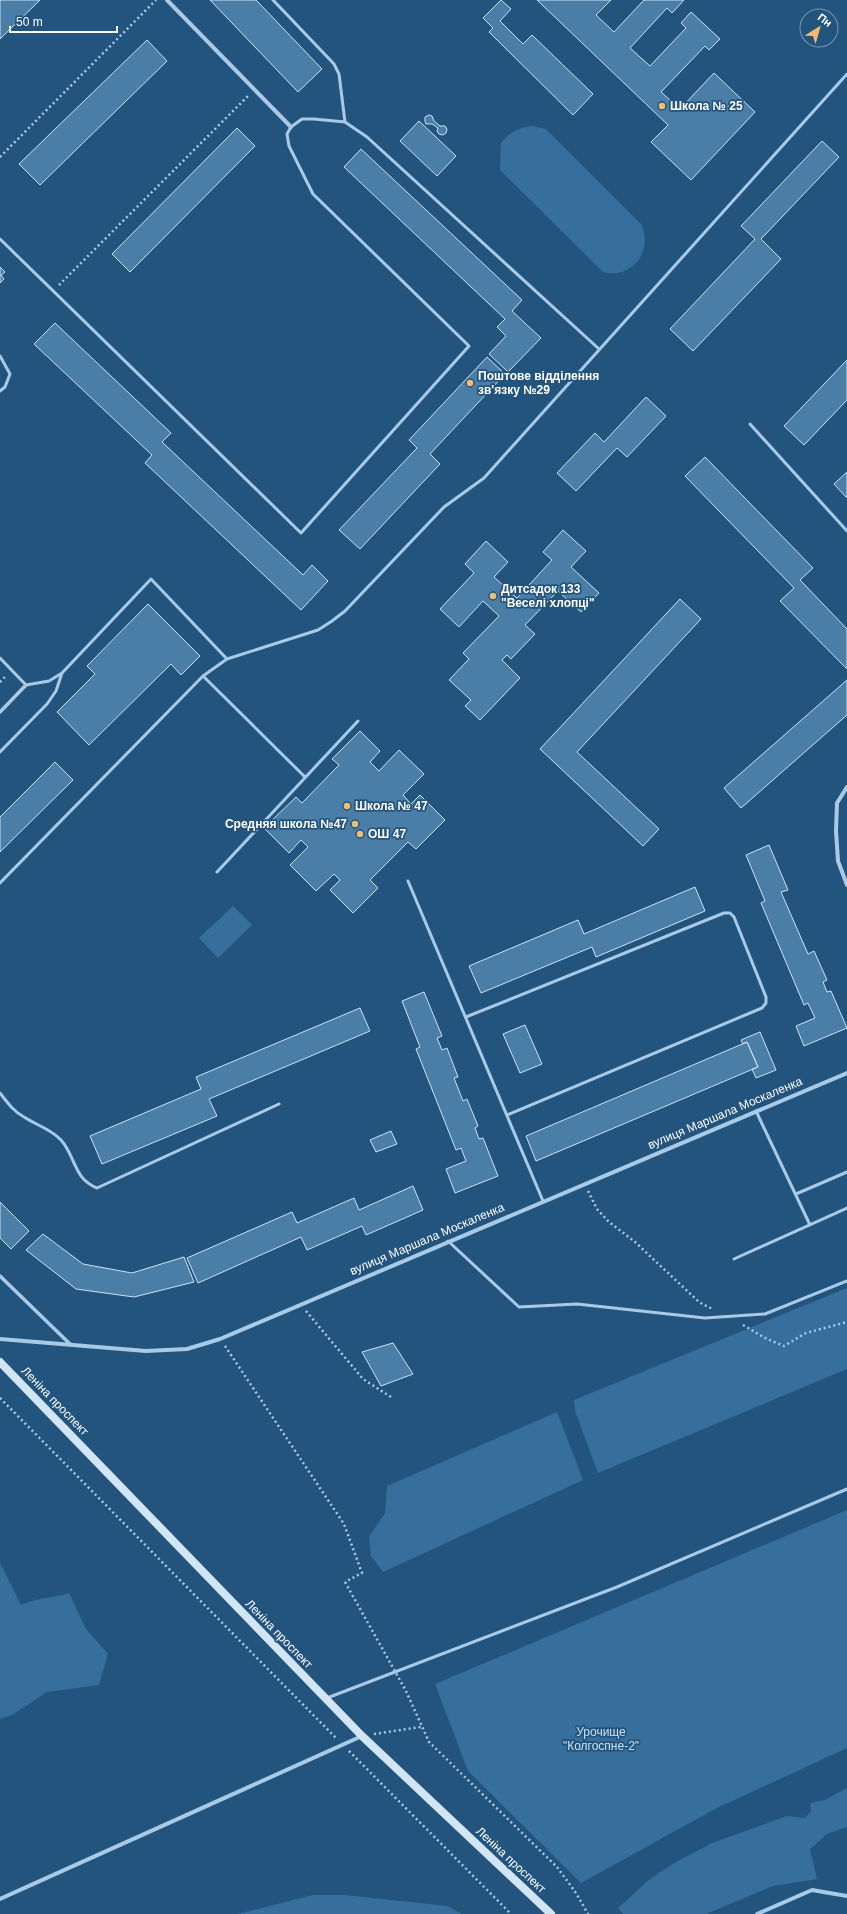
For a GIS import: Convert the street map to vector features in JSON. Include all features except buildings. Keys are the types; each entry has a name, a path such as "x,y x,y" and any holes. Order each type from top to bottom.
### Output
{"main road":[{"name":"Леніна проспект","path":"0,1362 325,1699 362,1736 551,1914"}],"street":[{"path":"167,0 291,127"},
{"path":"0,712 26,685"},
{"path":"847,787 837,803 836,831 838,861 847,886"},
{"name":"вулиця Маршала Москаленка","path":"0,1339 146,1352 187,1349 220,1339 847,1073"},
{"path":"0,1276 72,1346"},
{"path":"0,1284 4,1280"},
{"path":"0,1899 362,1736"},
{"path":"757,1914 812,1890 847,1896"}],"lane":[{"path":"273,0 334,64 339,74 345,122"},
{"path":"0,883 203,676 227,659 318,630 345,611 444,507 484,478 847,74"},
{"path":"0,239 301,533 470,346 313,194 289,146 287,134 291,127 302,119 345,122 367,137 600,349"},
{"path":"0,356 10,374 5,387 0,391"},
{"path":"750,424 847,531"},
{"path":"0,658 26,685 49,681 62,673 151,579 227,659"},
{"path":"0,752 47,704 56,690 62,673"},
{"path":"203,676 305,777"},
{"path":"217,872 358,721"},
{"path":"408,881 543,1201"},
{"path":"466,1017 724,913 730,913 734,917 766,997 766,1003 762,1008 507,1115"},
{"path":"0,1093 23,1117 44,1127 62,1141 81,1177 89,1184 97,1188 279,1104"},
{"path":"756,1111 810,1225"},
{"path":"796,1194 847,1172"},
{"path":"734,1259 847,1208"},
{"path":"448,1241 520,1307 577,1304 705,1318 764,1314 847,1281"},
{"path":"325,1699 617,1587 847,1489"}],"path":[{"path":"0,157 156,0"},
{"path":"53,291 254,89"},
{"path":"584,1184 597,1209 608,1222 634,1241 699,1302 767,1339 784,1346 806,1333 847,1322"},
{"path":"301,1305 364,1379 391,1397"},
{"path":"220,1339 344,1524 362,1573 345,1582 416,1712 429,1742 556,1867 576,1892 588,1914"},
{"path":"0,1398 343,1744"},
{"path":"362,1736 391,1730 422,1727"},
{"path":"348,1750 511,1914"}],"green space":[{"path":"532,126 546,129 642,225 645,244 642,254 629,269 616,273 603,272 500,170 501,143 515,131"},
{"path":"233,906 252,925 218,958 199,938"},
{"path":"847,1288 847,1369 598,1473 575,1411 574,1400"},
{"path":"557,1412 583,1480 383,1572 371,1556 369,1537 385,1513 387,1486"},
{"name":"Урочище \"Колгоспне-2\"","path":"847,1510 847,1748 715,1809 581,1883 468,1771 435,1684"},
{"path":"0,1563 21,1605 69,1593 86,1629 108,1654 99,1685 47,1692 12,1715 0,1719"},
{"path":"847,1788 847,1827 827,1834 810,1849 817,1879 773,1886 706,1914 623,1914 618,1908 650,1879 674,1863 712,1843 787,1816 805,1818 811,1811 810,1803 825,1800"},
{"path":"313,1895 345,1895 447,1906 462,1914 238,1914"}],"place":[{"name":"Школа № 25","path":"662,106"},
{"name":"Поштове відділення зв'язку №29","path":"470,383"},
{"name":"Дитсадок 133 \"Веселі хлопці\"","path":"493,596"},
{"name":"Школа № 47","path":"347,806"},
{"name":"Средняя школа №47","path":"355,824"},
{"name":"ОШ 47","path":"360,834"}]}
